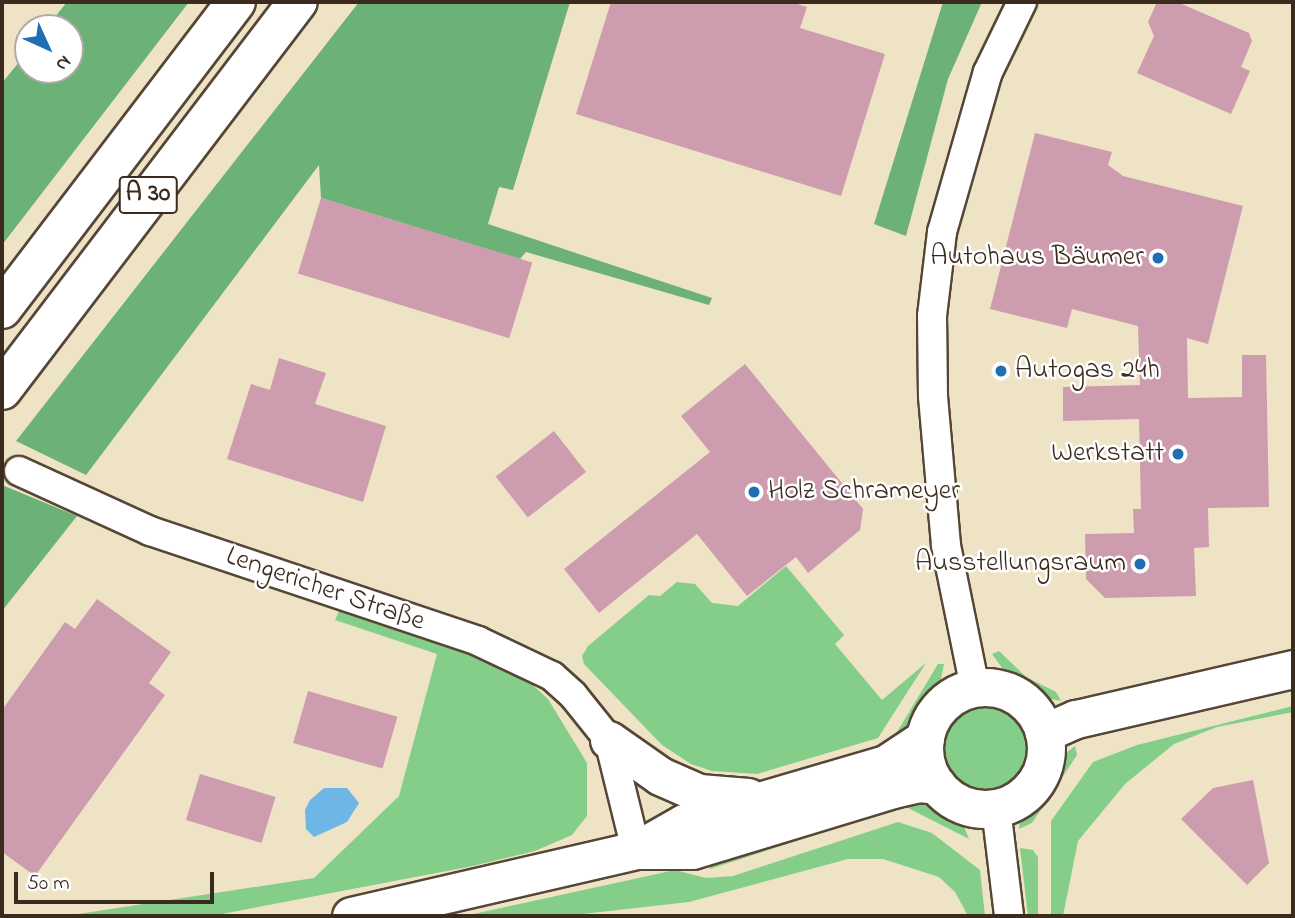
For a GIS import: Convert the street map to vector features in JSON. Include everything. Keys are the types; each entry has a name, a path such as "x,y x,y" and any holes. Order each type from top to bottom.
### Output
{"highway":[{"name":"A 30","path":"2,309 236,2"},
{"name":"A 30","path":"2,390 298,2"}],"main road":[{"path":"1044,733 1076,719 1293,670"},
{"path":"975,688 1011,692 1031,709 1044,733 1041,772 1014,801 996,808 963,805 937,785 924,755 925,738 942,705 975,688"},
{"path":"636,850 684,823 887,764 925,738"},
{"name":"Lengericher Straße","path":"609,740 660,776 699,793 738,798 784,794"},
{"path":"351,916 636,850 692,850 893,789 919,783 937,785"}],"street":[{"path":"975,688 946,545 933,396 932,316 942,232 988,72 1022,2"},
{"name":"Lengericher Straße","path":"19,471 150,531 519,657 573,695 609,740 636,850"},
{"path":"996,808 1009,916"}],"green space":[{"path":"67,2 189,2 2,245 2,83 14,68 14,84 84,84 84,14 57,14"},
{"path":"359,2 570,2 513,190 499,187 488,224 712,298 709,305 526,252 520,259 321,198 319,165 86,475 16,441"},
{"path":"943,2 982,2 948,79 906,236 874,224"},
{"path":"2,485 77,516 2,611"},
{"path":"786,566 844,635 835,644 882,700 926,663 878,738 757,774 712,771 691,764 662,745 584,664 582,656 588,646 649,595 660,596 677,582 695,584 712,603 738,606"},
{"path":"339,611 456,645 526,679 548,699 587,763 587,816 572,835 535,851 473,866 211,916 65,916 314,878 399,796 437,654 335,620"},
{"path":"999,651 1026,677 1056,692 1061,701 1032,695 1014,684 992,654"},
{"path":"938,664 944,664 939,688 918,722 891,742"},
{"path":"984,704 1008,711 1020,723 1027,747 1020,771 1008,783 984,790 960,783 948,771 941,747 948,723 960,711"},
{"path":"1293,706 1293,712 1217,727 1174,744 1125,784 1078,841 1063,916 1051,916 1051,821 1093,762 1137,745"},
{"path":"1075,746 1077,755 1032,823 1019,829 1021,811 1046,783 1053,763"},
{"path":"918,796 959,814 969,839 906,807 903,798"},
{"path":"887,802 890,811 710,869 707,860"},
{"path":"898,822 932,833 980,870 985,916 968,916 955,892 939,877 883,859 848,859 689,902 565,916 464,916 675,870 706,878 733,876"},
{"path":"1020,848 1033,850 1038,857 1038,916 1028,916"}],"water":[{"path":"324,788 347,788 359,803 347,822 314,837 306,829 305,810 310,800"}],"building":[{"path":"611,2 791,2 807,7 800,28 885,54 841,196 576,114"},
{"path":"1157,2 1177,2 1249,33 1252,41 1241,67 1250,71 1231,114 1137,73 1154,36 1148,22"},
{"path":"1035,133 1112,152 1108,165 1123,176 1243,206 1208,344 1187,338 1188,398 1242,397 1242,355 1266,355 1269,507 1208,508 1209,547 1194,548 1196,596 1105,598 1086,579 1085,534 1134,533 1133,509 1141,509 1139,419 1063,421 1063,387 1140,385 1138,326 1072,309 1067,328 990,309"},
{"path":"321,198 532,263 509,338 298,274"},
{"path":"279,358 326,373 315,404 386,426 363,502 227,459 251,384 270,390"},
{"name":"Holz Schrameyer","path":"745,364 863,509 860,530 808,573 796,557 747,596 697,534 599,613 564,569 710,452 681,416"},
{"path":"554,431 586,472 528,518 496,477"},
{"path":"97,599 171,652 149,683 165,695 35,876 2,852 2,710 65,622 75,629"},
{"path":"308,691 397,717 383,769 293,743"},
{"path":"200,774 276,797 262,843 186,820"},
{"path":"1253,780 1269,863 1247,885 1181,819 1213,788"}],"place":[{"name":"Autohaus Bäumer","path":"1158,258"},
{"name":"Autogas 24h","path":"1001,371"},
{"name":"Werkstatt","path":"1178,454"},
{"name":"Holz Schrameyer","path":"754,492"},
{"name":"Ausstellungsraum","path":"1140,564"}]}
